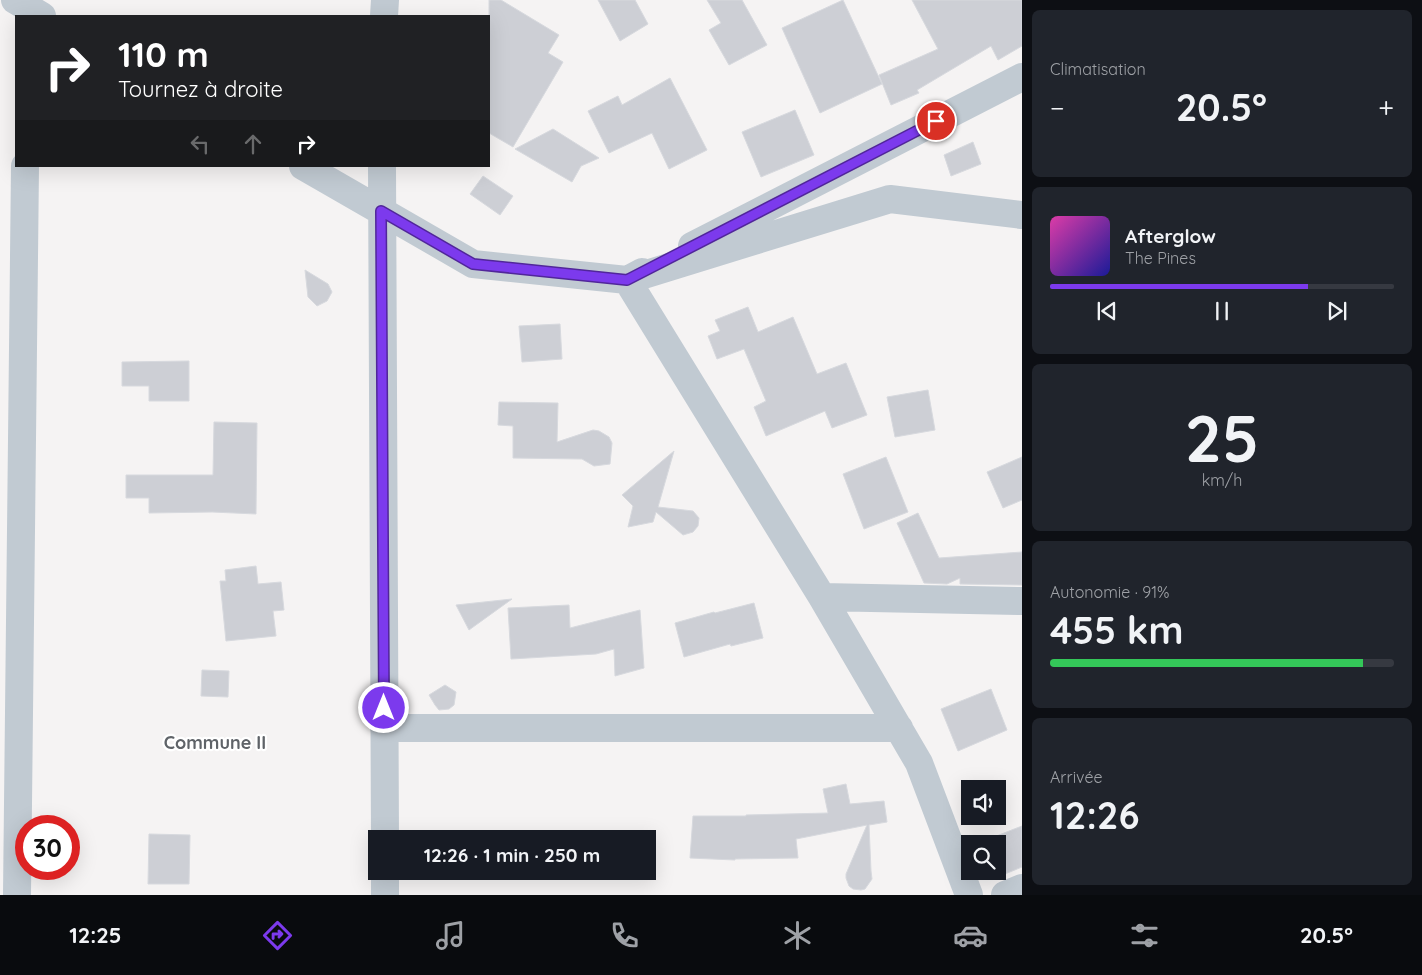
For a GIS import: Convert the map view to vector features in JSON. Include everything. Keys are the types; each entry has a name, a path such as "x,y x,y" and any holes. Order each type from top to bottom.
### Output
{"street":[{"path":"15,0 40,15"},
{"path":"384,15 385,0"},
{"path":"627,280 1022,77"},
{"path":"17,895 25,167"},
{"path":"305,167 473,264 627,280 890,199 1022,215"},
{"path":"382,167 385,830"},
{"path":"627,280 822,597 919,763 969,895"},
{"path":"822,597 1022,601"},
{"path":"384,728 898,728"},
{"path":"385,880 385,895"},
{"path":"1005,895 1022,888"}],"building":[{"path":"489,0 501,0 559,35 548,53 563,62 513,147 490,134"},
{"path":"598,0 635,0 648,24 620,41"},
{"path":"707,0 742,0 767,45 729,65 709,30 721,23"},
{"path":"843,0 882,84 820,113 782,28"},
{"path":"912,0 1022,0 1022,46 998,60 991,46 917,90 919,93 891,105 879,75 938,49"},
{"path":"670,78 707,150 669,169 652,133 609,153 588,111 618,96 622,105"},
{"path":"795,110 814,155 761,177 742,132"},
{"path":"553,129 599,158 581,166 572,182 515,149"},
{"path":"973,142 981,164 951,176 944,155"},
{"path":"483,176 513,196 500,215 470,194"},
{"path":"305,270 328,284 332,292 327,301 317,306 308,297"},
{"path":"748,307 758,332 793,317 817,374 846,363 867,415 832,428 825,411 766,436 754,407 766,401 744,349 717,359 708,336 720,331 715,320"},
{"path":"560,324 562,359 522,362 519,326"},
{"path":"189,361 189,401 149,401 149,386 122,386 122,362"},
{"path":"928,390 935,430 895,437 887,397"},
{"path":"499,402 558,403 557,442 593,430 599,431 609,437 612,443 610,464 594,466 582,459 513,458 513,426 498,425"},
{"path":"214,422 257,423 256,514 212,512 149,513 149,498 126,498 126,475 213,475"},
{"path":"674,451 658,507 693,511 699,518 698,526 693,532 683,535 656,512 653,522 628,527 633,506 622,495"},
{"path":"886,457 908,512 864,529 843,474"},
{"path":"1022,457 1022,500 1003,508 987,472"},
{"path":"918,513 939,558 1022,552 1022,585 960,584 960,578 947,584 924,583 897,523"},
{"path":"256,566 258,584 281,582 284,610 273,611 276,636 226,641 220,581 226,581 225,570"},
{"path":"512,599 469,630 456,605"},
{"path":"754,603 763,638 731,646 730,644 684,657 675,623"},
{"path":"569,605 570,628 640,610 644,668 615,676 614,649 596,654 511,659 508,608"},
{"path":"202,670 229,671 228,697 201,696"},
{"path":"445,685 456,692 454,705 449,709 439,710 429,695"},
{"path":"991,689 1007,730 958,751 941,709"},
{"path":"846,784 850,804 884,801 887,822 869,825 872,879 865,889 853,889 849,886 846,874 867,825 796,839 798,858 735,860 690,858 693,816 828,813 823,789"},
{"path":"1022,826 1022,867 1006,874 1006,835 999,835"},
{"path":"149,834 190,835 189,884 148,884"}],"district":[{"name":"Commune II","path":"215,743"}],"route":[{"path":"384,708 381,211 473,264 627,280 936,121"}]}
